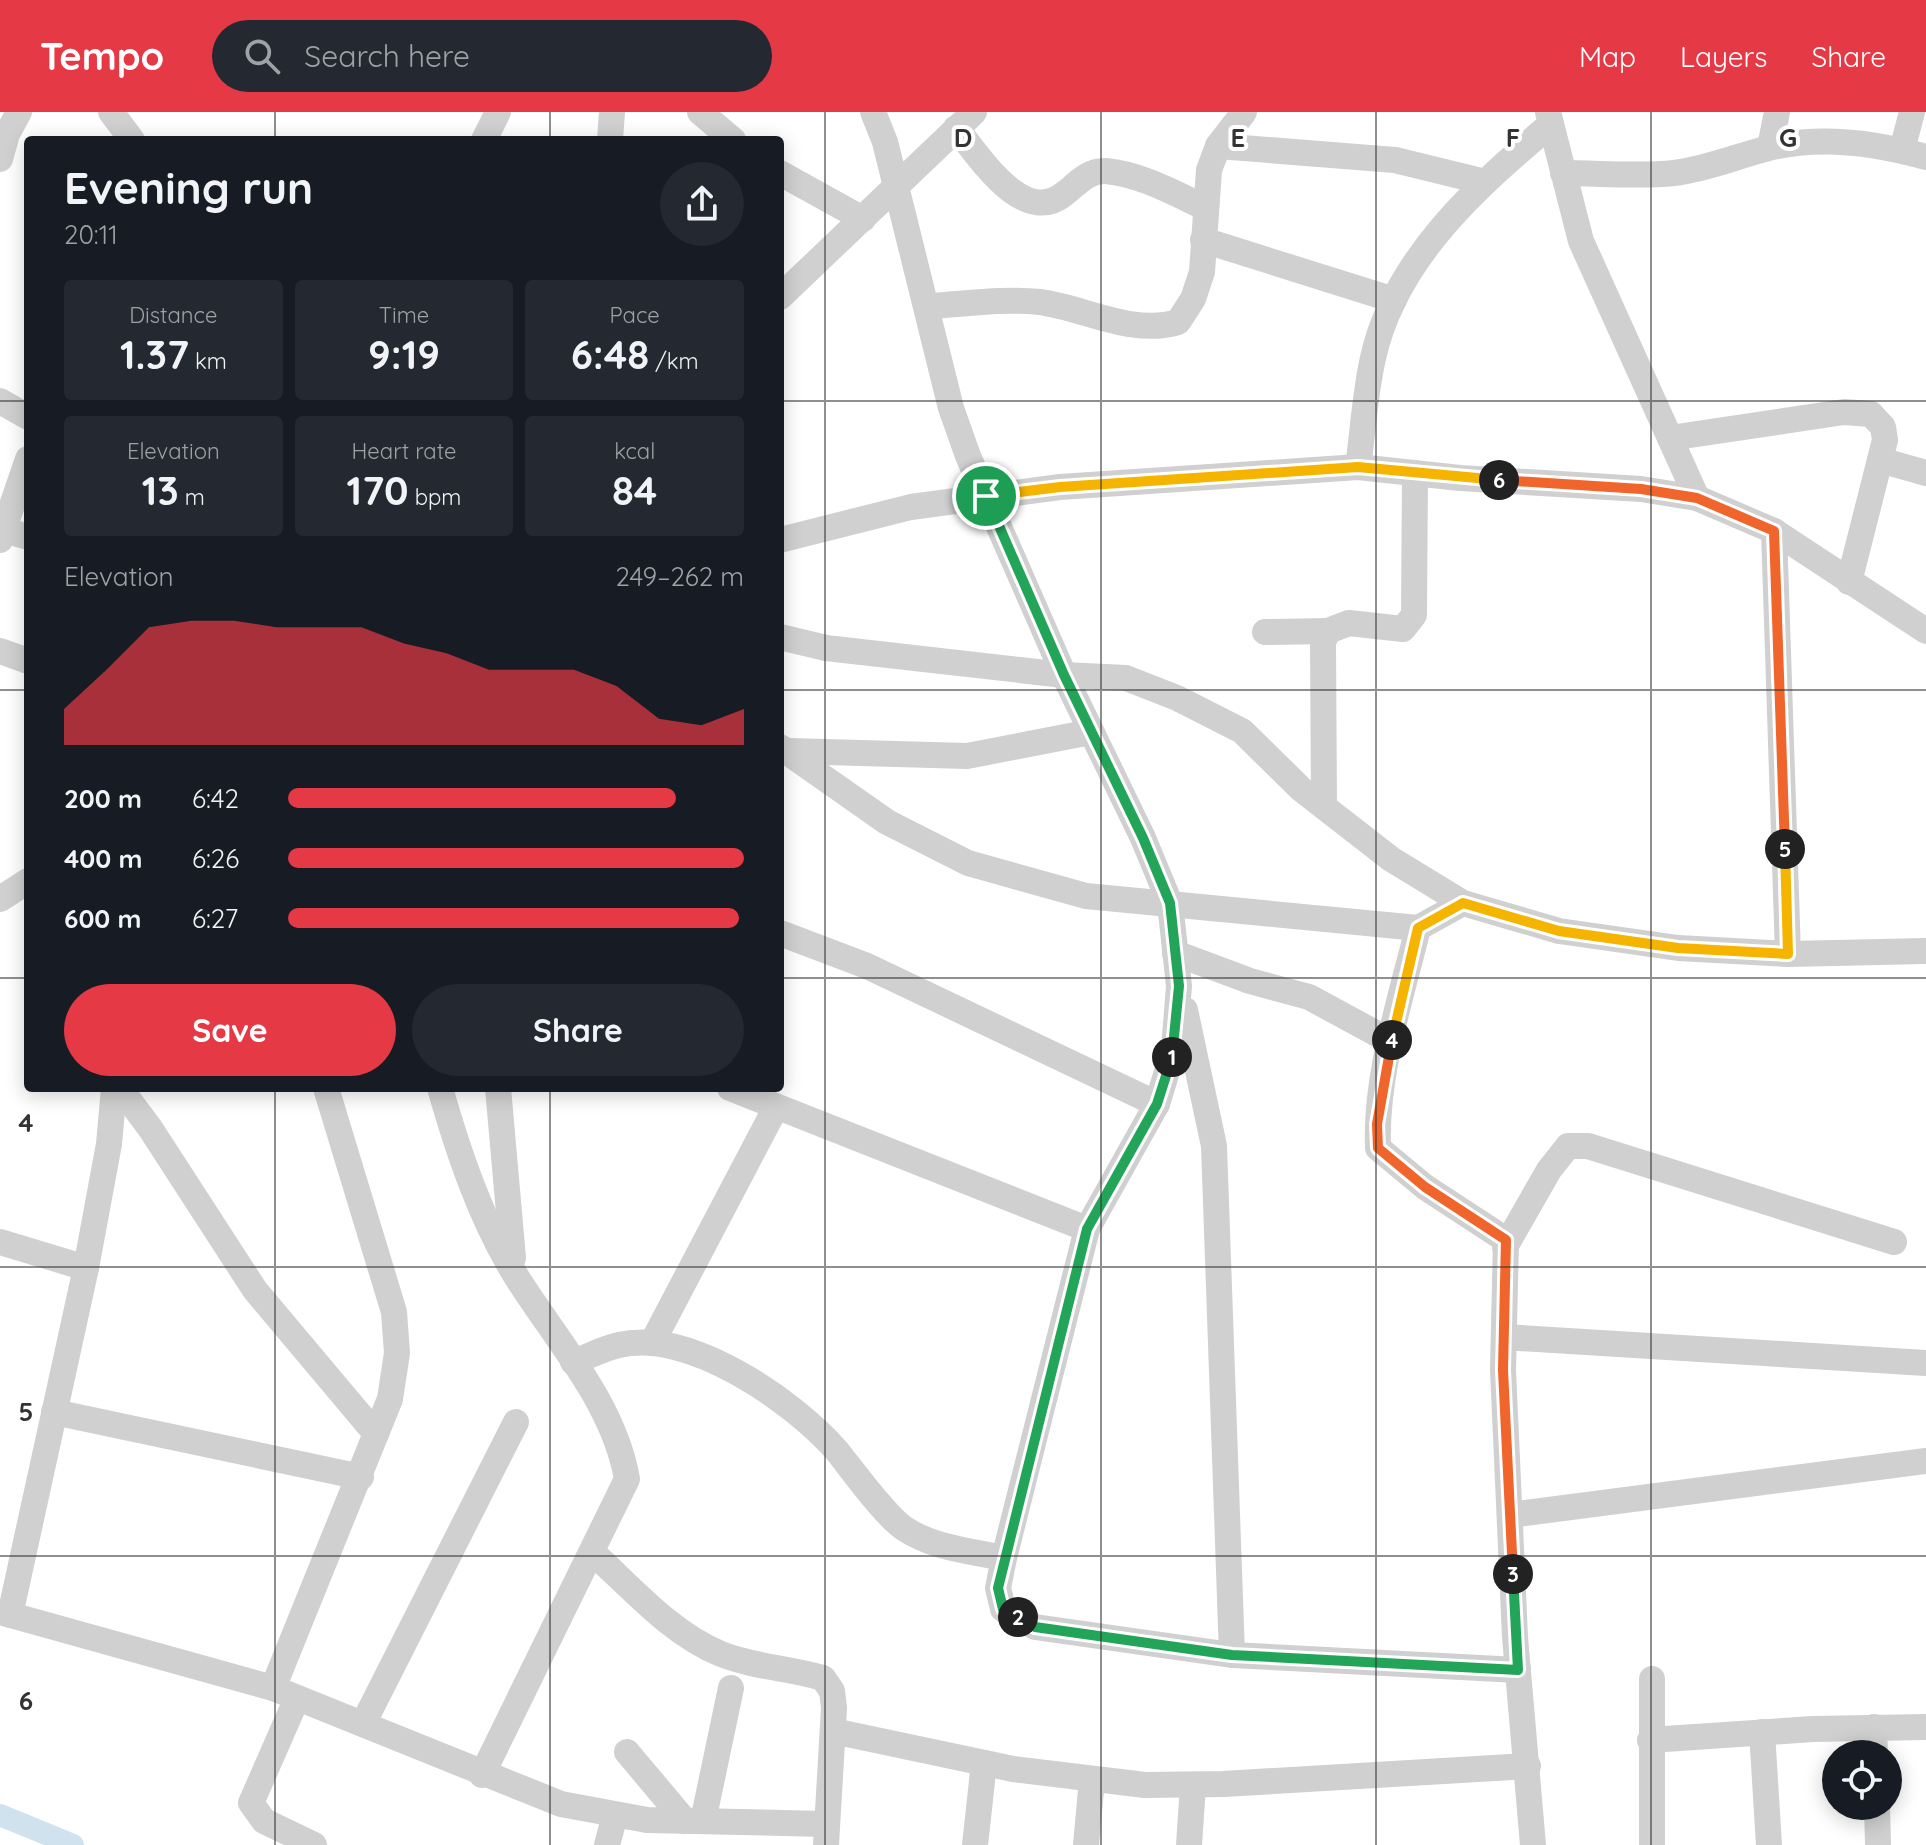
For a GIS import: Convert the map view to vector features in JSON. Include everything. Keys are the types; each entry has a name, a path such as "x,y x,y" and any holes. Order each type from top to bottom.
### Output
{"street":[{"path":"0,159 7,134 19,112"},
{"path":"111,112 129,136"},
{"path":"486,136 498,112"},
{"path":"610,136 612,112"},
{"path":"700,112 728,136"},
{"path":"873,112 885,142 929,306 951,408 1064,675 1170,903 1179,986 1214,1146 1232,1655"},
{"path":"929,306 1037,302 1074,308 1128,324 1159,328 1178,322 1193,299 1202,272 1204,207 1209,170 1218,146 1244,112"},
{"path":"1770,147 1777,112"},
{"path":"1563,173 1673,173 1718,165 1770,147 1825,142 1878,144 1914,154 1912,112"},
{"path":"1550,118 1581,241 1697,498"},
{"path":"1358,467 1373,356 1394,300 1431,240 1550,118"},
{"path":"784,293 965,120 1019,197 1036,203 1049,203 1080,179 1104,171 1153,184 1204,207"},
{"path":"1218,146 1395,160 1485,182"},
{"path":"784,175 863,219"},
{"path":"1203,240 1394,300"},
{"path":"0,401 24,415"},
{"path":"1670,438 1857,412 1871,414 1883,427 1885,440 1849,582"},
{"path":"1880,460 1926,473"},
{"path":"784,539 911,507 986,496 1060,487 1358,467 1641,489 1697,498 1774,531 1926,631"},
{"path":"1265,632 1328,631 1349,623 1403,629 1414,615 1415,473"},
{"path":"11,536 24,477"},
{"path":"1774,531 1788,954"},
{"path":"1324,806 1323,642 1328,631"},
{"path":"784,638 826,648 1064,675 1126,678 1242,731 1324,806 1391,859 1463,903 1559,931 1678,948 1788,954 1926,951"},
{"path":"0,651 24,660"},
{"path":"785,749 967,756 1091,732"},
{"path":"785,749 887,822 968,863 1086,896 1418,928 1463,903"},
{"path":"0,899 24,884"},
{"path":"1418,928 1377,1124 1378,1148 1425,1187 1506,1240 1504,1337 1510,1515 1518,1670 1533,1845"},
{"path":"784,935 867,966 1157,1104"},
{"path":"1175,953 1250,981 1309,997 1392,1042"},
{"path":"1179,986 1174,1049 1157,1104 1087,1229 1004,1558 998,1588 1003,1609 1035,1627 1232,1655 1518,1670"},
{"path":"114,1092 109,1144 86,1268 5,1614 285,1693 482,1775 561,1804 615,1815 826,1834 833,1731 832,1691 823,1678 751,1664 719,1653 679,1630 592,1552"},
{"path":"123,1092 150,1128 255,1290 376,1434"},
{"path":"314,1845 264,1821 251,1803 285,1693 390,1399 397,1353 394,1312 327,1092"},
{"path":"441,1092 481,1203 515,1274 573,1362 622,1449 627,1479 482,1775"},
{"path":"498,1092 515,1274"},
{"path":"740,1092 1087,1229"},
{"path":"652,1343 776,1107"},
{"path":"1505,1247 1549,1170 1568,1146 1588,1146 1894,1242"},
{"path":"0,1242 86,1268"},
{"path":"1504,1337 1926,1363"},
{"path":"573,1362 620,1344 652,1343 699,1353 752,1382 821,1434 901,1528 929,1543 1004,1558"},
{"path":"54,1412 361,1477"},
{"path":"363,1724 516,1422"},
{"path":"1510,1515 1926,1461"},
{"path":"1652,1679 1652,1845"},
{"path":"694,1821 731,1688"},
{"path":"1874,1727 1874,1740"},
{"path":"1650,1740 1762,1732 1926,1727"},
{"path":"833,1731 984,1763 1145,1785 1528,1766"},
{"path":"1762,1732 1769,1845"},
{"path":"627,1752 694,1821"},
{"path":"975,1845 984,1763"},
{"path":"1086,1845 1092,1779"},
{"path":"1189,1845 1193,1785"},
{"path":"607,1845 615,1815"},
{"path":"1877,1820 1878,1845"}],"waterway":[{"path":"0,1815 73,1845"}],"route":[{"path":"1358,467 1460,478 1641,489 1697,498 1774,531 1788,954 1678,948 1559,931 1463,903 1418,928 1396,1016 1377,1124 1378,1148 1425,1187 1506,1240 1503,1370 1518,1670 1232,1655 1035,1627 1003,1609 998,1588 1004,1558 1087,1229 1157,1104 1174,1049 1179,986 1170,903 1143,838 1064,675 986,496 1060,487 1358,467"}]}
